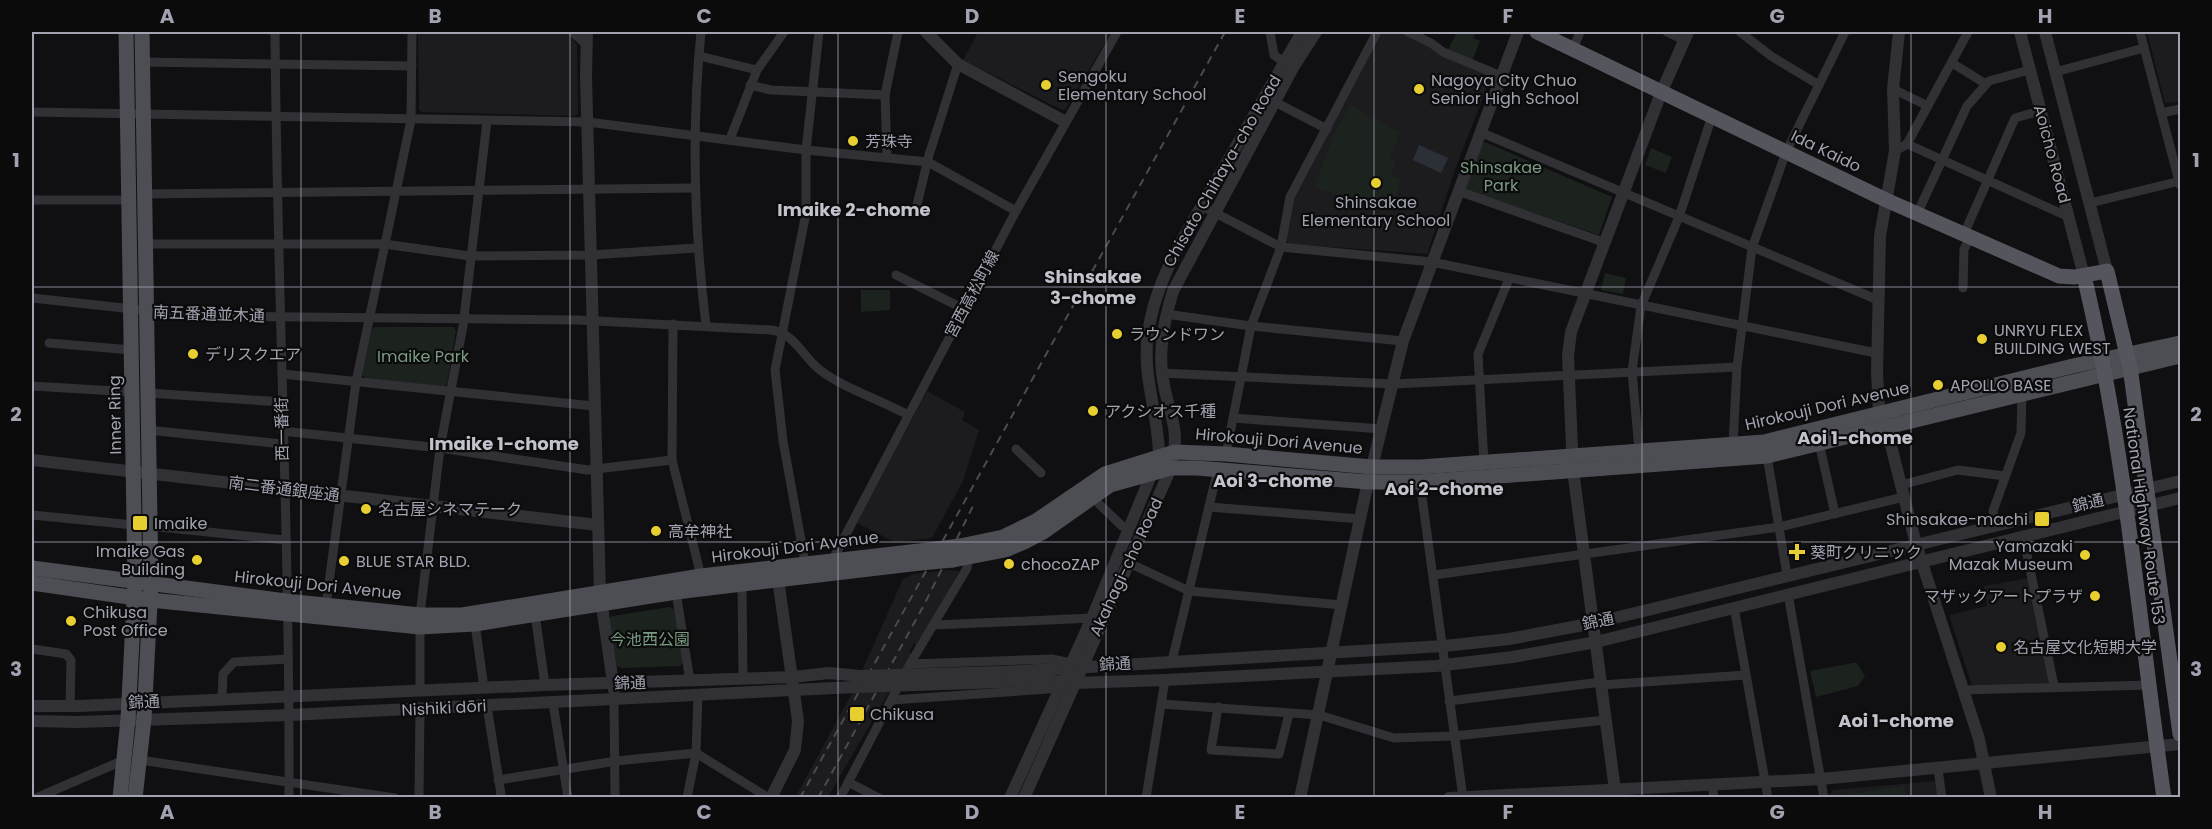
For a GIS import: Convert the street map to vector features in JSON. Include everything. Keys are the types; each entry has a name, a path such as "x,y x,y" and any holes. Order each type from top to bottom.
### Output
{"highway":[{"name":"Ida Kaido","path":"1537,32 1886,200 2059,276 2084,276 2107,271"},
{"name":"National Highway Route 153","path":"2107,271 2129,361 2181,734"},
{"name":"National Highway Route 153","path":"2084,276 2105,366 2127,512 2164,798"}],"main road":[{"name":"Inner Ring","path":"120,798 144,719 143,591 134,525 148,430 132,350 146,244 145,194 126,32"},
{"name":"Inner Ring","path":"135,798 128,702 150,526 141,473 139,310 129,200 135,114 142,62 142,32"},
{"name":"Hirokouji Dori Avenue","path":"2129,361 2181,343"},
{"name":"Hirokouji Dori Avenue","path":"286,607 326,604 420,621 601,598 742,584 805,562 960,555 1014,546 1043,532 1110,485 1171,468 1370,475 1484,463 1573,463 1767,456 1819,443 1882,420 2105,366 2129,361 2181,356"},
{"name":"Hirokouji Dori Avenue","path":"960,555 1036,521 1105,474 1175,452 1226,454 1420,482 1573,463 1640,450 1764,442 2022,393 2105,366"},
{"name":"Hirokouji Dori Avenue","path":"32,583 143,591 420,621 475,624 535,614 701,576 777,573 924,556"},
{"name":"Hirokouji Dori Avenue","path":"32,568 143,591"}],"street":[{"name":"西一番街","path":"275,32 283,489 290,697 289,798"},
{"path":"326,604 356,382 367,318 411,120 412,32"},
{"path":"572,32 586,37 597,525 601,598 613,684 615,798"},
{"path":"701,32 693,134 696,248 706,327"},
{"path":"730,139 757,70 784,32"},
{"path":"805,562 783,441 775,370 804,227 806,150 819,32"},
{"path":"887,156 885,95 898,32"},
{"path":"926,32 958,64 1064,121"},
{"name":"宮西高松町線","path":"833,560 1064,121 1117,32"},
{"path":"1270,32 1274,55 1284,62"},
{"name":"Chisato Chihaya-cho Road","path":"1159,456 1158,427 1147,377 1150,318 1167,267 1302,32"},
{"name":"Chisato Chihaya-cho Road","path":"1175,452 1175,425 1162,373 1161,352 1166,314 1183,267 1316,32"},
{"path":"1226,454 1251,326 1281,248 1290,197 1377,32"},
{"path":"1408,32 1431,43 1443,52 1501,76"},
{"path":"1300,798 1360,519 1403,341 1518,32"},
{"path":"1573,49 1580,32"},
{"path":"1615,793 1573,463 1568,374 1571,332 1661,93 1686,36 1667,32"},
{"path":"1740,32 1771,56 1819,85"},
{"path":"1733,444 1737,367 1752,248 1786,152 1845,32"},
{"path":"1899,32 1893,88 1895,152 1880,236 1876,353 1882,420 1916,544 1980,739 1991,798"},
{"path":"1895,152 1906,144 1968,32"},
{"name":"Aoicho Road","path":"2020,32 2084,276"},
{"name":"Aoicho Road","path":"2045,32 2107,271"},
{"path":"2090,204 2180,182 2140,32"},
{"path":"2055,72 2144,48"},
{"path":"699,56 757,70"},
{"path":"142,62 412,66"},
{"path":"1952,63 1986,84"},
{"path":"915,213 927,162 958,64"},
{"path":"1917,214 1967,106 1986,84 2029,70"},
{"path":"750,85 771,90 885,95"},
{"path":"1893,88 1928,106"},
{"path":"1275,102 1327,129"},
{"path":"2161,113 2181,109"},
{"path":"1962,288 1967,235 1986,180 2015,118 2040,111"},
{"path":"32,112 588,122 806,150 887,156 927,162 1016,211"},
{"path":"1640,450 1632,371 1641,306 1679,217 1712,116"},
{"path":"420,690 420,621 433,506 440,448 462,320 487,121"},
{"path":"1480,132 1878,300"},
{"path":"1906,144 2069,217"},
{"path":"145,194 694,188"},
{"path":"1458,191 1606,243"},
{"path":"32,200 129,200"},
{"path":"1202,206 1281,248 1432,262 1876,353"},
{"path":"146,244 384,244 470,256 591,255 696,248"},
{"path":"896,275 964,309"},
{"path":"1484,463 1478,354 1509,279"},
{"name":"南五番通並木通","path":"32,298 139,310 280,317 592,320 782,331"},
{"path":"1166,314 1251,326 1403,341"},
{"path":"673,324 672,460 701,576"},
{"path":"782,331 820,370 908,415"},
{"path":"49,343 132,350"},
{"path":"1162,373 1393,384 1737,367"},
{"path":"282,374 594,406"},
{"path":"32,386 282,402"},
{"path":"1996,525 1993,511 2021,433 2022,393"},
{"path":"1233,418 1382,429"},
{"path":"148,430 282,444"},
{"path":"282,431 440,448 595,470 672,460"},
{"path":"1819,443 1835,514"},
{"path":"1016,449 1041,473"},
{"name":"Akahagi-cho Road","path":"1073,665 1129,563 1171,468 1175,452"},
{"name":"Akahagi-cho Road","path":"1010,798 1073,665 1159,456"},
{"path":"1767,456 1787,575"},
{"name":"南二番通銀座通","path":"32,460 597,525"},
{"path":"1172,661 1218,469"},
{"path":"1434,575 1779,527 1835,514 1958,470 2005,476"},
{"name":"錦通","path":"858,681 1003,676 1073,665 1332,653 1444,646 1509,639 1594,623 2181,481"},
{"path":"1420,482 1444,646 1443,665 1463,797"},
{"name":"錦通","path":"1003,676 1064,685 1326,672 1443,665 1596,642 2023,535 2181,498"},
{"path":"1099,504 1122,526 1130,528"},
{"path":"1209,507 1360,519"},
{"path":"32,515 134,525"},
{"path":"150,526 285,540"},
{"path":"2023,535 2054,686"},
{"path":"840,798 910,664 967,568 960,555"},
{"path":"1129,563 1189,591 1342,605"},
{"path":"498,780 616,761 696,753 770,798 795,750 798,721 777,573"},
{"path":"742,584 743,679"},
{"path":"676,592 690,681"},
{"path":"1788,594 1824,798"},
{"path":"1734,607 1768,798"},
{"path":"535,614 545,685"},
{"path":"935,625 1092,618"},
{"path":"475,624 484,688"},
{"path":"32,649 66,654 71,660 70,706"},
{"path":"222,699 223,674 234,662 288,659"},
{"path":"910,664 1052,659 1073,665"},
{"path":"1449,701 1601,684 1746,675"},
{"name":"錦通","path":"32,706 743,679 794,684"},
{"path":"1146,798 1165,680"},
{"name":"Nishiki dōri","path":"32,721 420,710 698,695 794,684 858,681"},
{"path":"892,700 1064,685"},
{"name":"Akahagi-cho Road","path":"1024,798 1064,685"},
{"path":"1965,690 2150,685"},
{"path":"687,798 696,753 698,695"},
{"path":"553,703 568,798"},
{"path":"1161,704 1289,714 1319,714 1394,738 1454,736 1606,720"},
{"path":"487,706 501,794 499,798"},
{"path":"1218,707 1211,750 1280,754 1289,714"},
{"path":"419,798 420,710"},
{"path":"1449,798 1615,793 1712,784 1821,779 1984,765 2181,744"},
{"path":"36,798 132,760 395,798"},
{"path":"1938,769 1942,798"},
{"path":"848,782 879,798"},
{"path":"1712,784 1714,798"}],"shaded area":[{"path":"418,32 566,32 577,45 578,114 575,116 422,112 419,110"},
{"name":"Sengoku Elementary School","path":"978,32 1111,32 1065,110 1062,110 963,60"},
{"name":"Shinsakae Elementary School","path":"1381,32 1403,32 1491,77 1456,167 1427,254 1289,244 1287,240 1294,198"},
{"path":"2147,32 2180,32 2180,102 2165,103"},
{"path":"1419,145 1448,158 1441,173 1413,160"},
{"path":"927,391 965,412 962,420 979,430 963,481 932,538 895,542 857,523"},
{"path":"959,571 918,645 914,643 909,652 911,654 828,797 795,798 851,695 903,579 913,574"},
{"name":"名古屋文化短期大学","path":"2029,578 2050,679 2047,684 1972,686 1949,615 1987,606 1984,586"},
{"path":"1936,781 1938,797 1829,795 1833,790"}],"green space":[{"path":"1457,32 1476,32 1473,38 1480,41 1472,61 1447,52"},
{"path":"1350,105 1400,132 1390,159 1396,162 1391,175 1401,179 1391,213 1314,187 1333,138"},
{"name":"Shinsakae Park","path":"1485,142 1612,197 1599,235 1466,190 1482,143"},
{"path":"1651,148 1672,157 1666,173 1645,165"},
{"path":"1605,273 1626,278 1623,294 1601,290"},
{"path":"861,290 890,290 890,310 861,312"},
{"name":"Imaike Park","path":"375,327 454,327 456,331 447,384 444,386 367,379 362,375 372,329"},
{"name":"今池西公園","path":"670,607 675,610 683,663 680,666 622,668 617,666 609,619 612,616"},
{"path":"1857,663 1865,676 1858,686 1816,697 1810,671"},
{"path":"1904,786 1906,797 1850,797 1850,794"}],"railway":[{"path":"800,798 1225,32"},
{"path":"818,798 924,605 973,506"}],"place":[{"name":"Sengoku Elementary School","path":"1046,85"},
{"name":"Nagoya City Chuo Senior High School","path":"1419,89"},
{"name":"芳珠寺","path":"853,141"},
{"name":"Shinsakae Elementary School","path":"1376,183"},
{"name":"ラウンドワン","path":"1117,334"},
{"name":"UNRYU FLEX BUILDING WEST","path":"1982,339"},
{"name":"デリスクエア","path":"193,354"},
{"name":"APOLLO BASE","path":"1938,385"},
{"name":"アクシオス千種","path":"1093,411"},
{"name":"名古屋シネマテーク","path":"366,509"},
{"name":"Shinsakae-machi","path":"2042,519"},
{"name":"Imaike","path":"140,523"},
{"name":"高牟神社","path":"656,531"},
{"name":"葵町クリニック","path":"1797,552"},
{"name":"Yamazaki Mazak Museum","path":"2085,555"},
{"name":"Imaike Gas Building","path":"197,560"},
{"name":"BLUE STAR BLD.","path":"344,561"},
{"name":"chocoZAP","path":"1009,564"},
{"name":"マザックアートプラザ","path":"2095,596"},
{"name":"Chikusa Post Office","path":"71,621"},
{"name":"名古屋文化短期大学","path":"2001,647"},
{"name":"Chikusa","path":"857,714"}],"district":[{"name":"Imaike 2-chome","path":"854,209"},
{"name":"Shinsakae 3-chome","path":"1093,286"},
{"name":"Aoi 1-chome","path":"1855,437"},
{"name":"Imaike 1-chome","path":"504,443"},
{"name":"Aoi 3-chome","path":"1273,480"},
{"name":"Aoi 2-chome","path":"1444,488"},
{"name":"Aoi 1-chome","path":"1896,720"}]}
